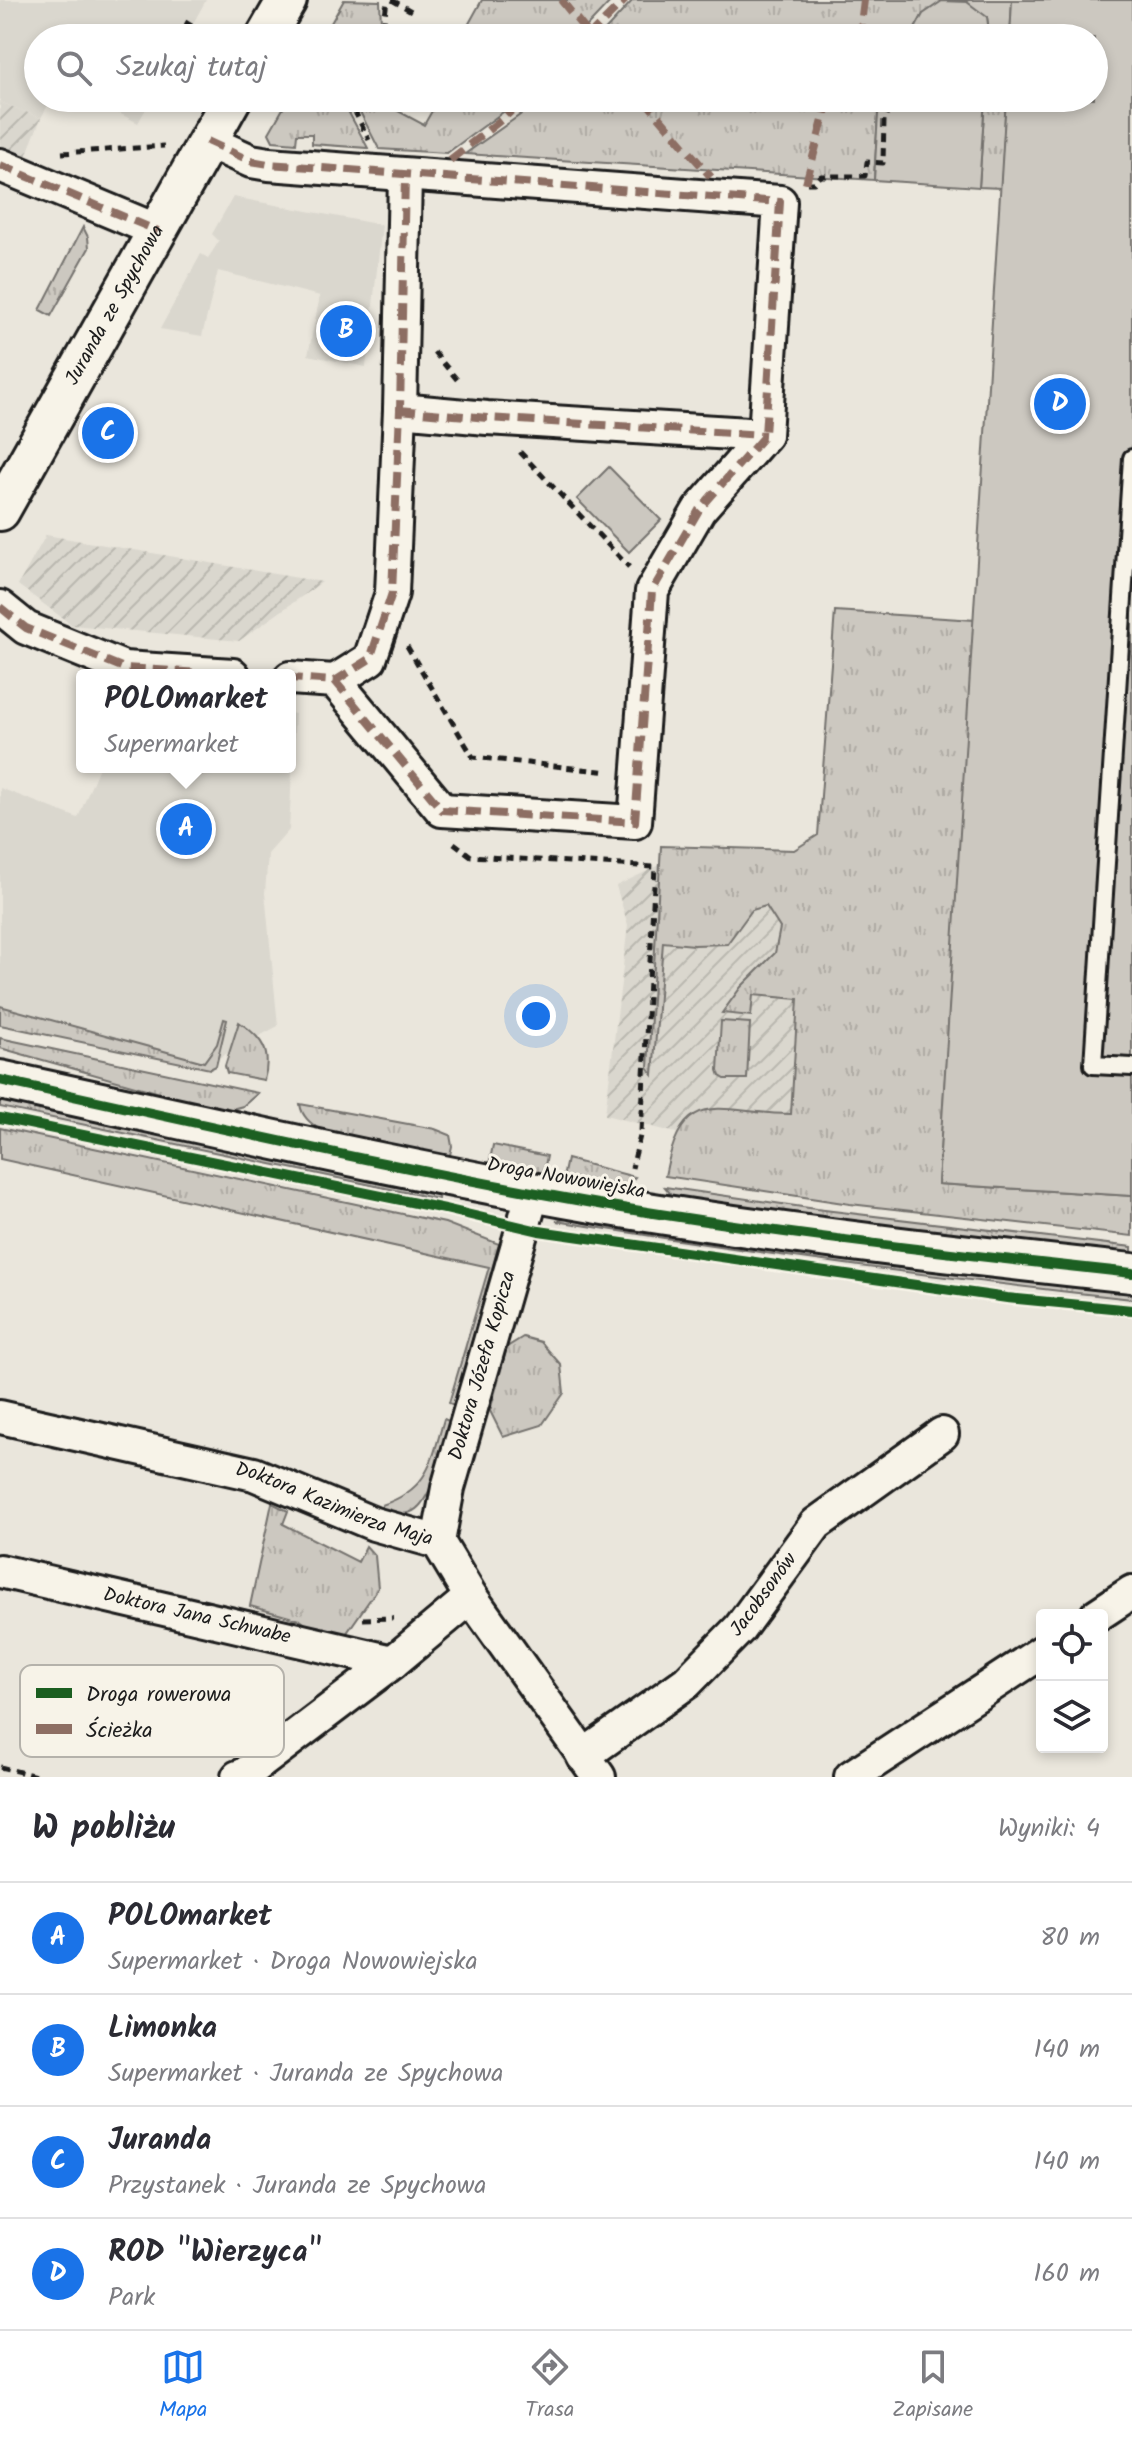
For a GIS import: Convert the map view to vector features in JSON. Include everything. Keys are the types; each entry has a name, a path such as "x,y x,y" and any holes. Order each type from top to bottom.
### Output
{"street":[{"path":"273,24 287,0"},
{"name":"Juranda ze Spychowa","path":"0,511 224,112"},
{"path":"207,141 260,163 780,202 765,435 699,510 652,591 635,822 442,810 335,681"},
{"path":"0,165 158,231"},
{"path":"296,678 335,681 370,659 392,593 405,176"},
{"path":"400,410 765,435"},
{"path":"0,607 26,628 124,668 140,669"},
{"name":"Droga Nowowiejska","path":"0,1080 533,1192 639,1211 963,1255 1132,1273"},
{"name":"Doktora Józefa Kopicza","path":"438,1542 448,1488 533,1192"},
{"name":"Doktora Kazimierza Maja","path":"0,1417 254,1474 374,1524 438,1542 471,1597 591,1766"},
{"name":"Jacobsonów","path":"591,1766 687,1682 740,1628 816,1524 942,1434"},
{"name":"Doktora Jana Schwabe","path":"0,1571 393,1662"},
{"path":"1106,1609 1132,1592"},
{"path":"284,1745 393,1662 471,1597"},
{"path":"851,1777 1036,1656"},
{"path":"238,1777 268,1757"}],"lane":[{"path":"1132,458 1128,577 1093,1065 1132,1067"}],"path":[{"path":"383,24 389,0 413,12"},
{"path":"355,112 371,143"},
{"path":"806,183 814,183 821,176 865,176 867,162 883,163 884,119 888,112"},
{"path":"56,154 153,147"},
{"path":"400,635 473,757 638,775"},
{"path":"632,1168 641,1132 655,867"},
{"path":"0,1767 40,1777"}],"shaded area":[{"path":"0,0 206,0 193,24 24,24 24,111 0,102"},
{"path":"0,102 41,118 25,159 0,149"},
{"path":"26,112 44,112 41,118"},
{"path":"117,112 144,112 138,123"},
{"path":"233,197 382,225 366,367 308,355 320,296 218,271 202,336 160,329 201,254 208,258 219,241 212,234"},
{"path":"46,535 322,582 239,641 72,625 18,585"},
{"path":"97,773 292,773 289,830 268,854 265,893 278,1026 204,1066 0,1012 0,788 78,818"},
{"path":"662,864 815,873 792,1162 605,1115 628,925 616,886"}],"green space":[{"path":"344,0 380,1 380,24 330,24"},
{"path":"482,0 612,0 589,24 469,24"},
{"path":"633,0 1012,0 1011,24 988,24 987,17 923,14 918,24 611,24"},
{"path":"1012,0 1132,0 1132,1196 938,1184 1005,112 1108,112 1108,24 1011,24"},
{"path":"942,1 967,2 987,17 988,24 918,24 923,14"},
{"path":"281,112 349,112 368,148 312,144 312,134 297,134 296,143 273,141 269,133"},
{"path":"360,112 400,112 424,125 431,112 503,112 447,153 379,149"},
{"path":"523,112 879,112 874,180 465,154"},
{"path":"984,112 1005,112 1001,188 979,187"},
{"path":"984,112 979,187 874,180 878,114"},
{"path":"83,227 89,248 51,316 40,310"},
{"path":"609,467 661,520 629,552 577,499"},
{"path":"835,611 975,620 938,1184 1132,1196 1132,1236 850,1204 665,1176 682,1127 694,1115 725,1109 791,1114 798,999 753,995 751,1016 722,1013 741,987 775,953 780,928 766,906 752,910 727,944 663,942 653,1075 648,1068 661,846 794,850 818,835"},
{"path":"0,1006 204,1062 217,1044 224,1019 227,1020 216,1066 210,1069 0,1025"},
{"path":"721,1021 750,1023 747,1079 725,1079 720,1076"},
{"path":"239,1022 264,1046 267,1061 264,1080 227,1073 225,1066"},
{"path":"0,1038 258,1093 243,1106 224,1111 0,1048"},
{"path":"0,1099 439,1192 438,1199 0,1107"},
{"path":"300,1104 435,1129 450,1135 450,1155 445,1157 323,1132 305,1117"},
{"path":"0,1128 445,1223 499,1244 454,1405 449,1403 489,1267 0,1159"},
{"path":"493,1145 547,1156 543,1175 489,1165"},
{"path":"567,1159 635,1177 626,1187 618,1189 563,1178"},
{"path":"665,1187 816,1209 1132,1247 1132,1255 963,1237 674,1198"},
{"path":"575,1217 1132,1291 1132,1299 843,1264 556,1221"},
{"path":"523,1337 541,1342 561,1365 564,1393 542,1425 503,1437 490,1411 507,1347"},
{"path":"444,1419 449,1421 427,1496 409,1513 381,1514 382,1505 410,1491 426,1472"},
{"path":"272,1503 288,1511 283,1524 358,1562 366,1546 375,1556 378,1588 346,1634 326,1639 300,1620 250,1606"}],"marked path":[{"path":"561,0 581,24"},
{"path":"601,24 625,0"},
{"path":"861,24 864,0"},
{"path":"450,160 510,112"},
{"path":"655,112 711,177"},
{"path":"806,183 825,112"},
{"path":"207,141 251,161 269,164 780,202 765,435 699,510 652,591 635,822 442,810 335,681 296,678"},
{"path":"0,165 158,231"},
{"path":"335,681 370,659 392,593 405,176"},
{"path":"400,410 765,435"},
{"path":"0,607 26,628 124,668 140,669"}],"cycle path":[{"path":"0,1080 392,1165 628,1209 817,1236 1132,1273"},
{"path":"0,1118 539,1231 1007,1298 1132,1310"}],"place":[{"name":"Limonka","path":"346,331"},
{"name":"ROD \"Wierzyca\"","path":"1060,404"},
{"name":"Juranda","path":"108,433"},
{"name":"POLOmarket","path":"186,829"}]}
